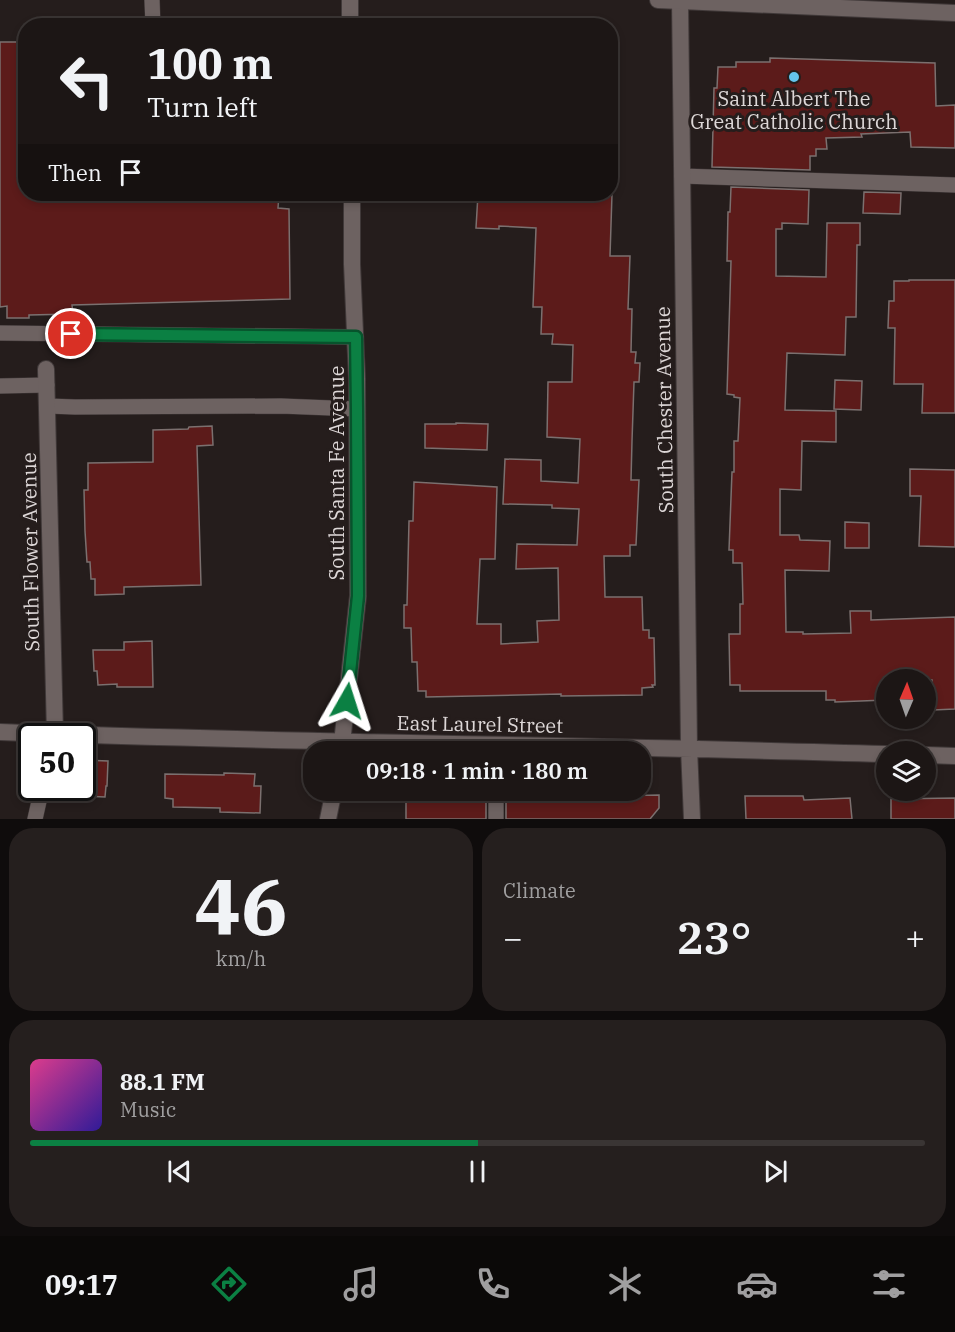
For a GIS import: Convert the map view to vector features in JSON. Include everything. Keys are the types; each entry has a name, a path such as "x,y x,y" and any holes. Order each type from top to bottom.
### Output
{"street":[{"path":"350,0 350,18"},
{"path":"658,0 955,13"},
{"name":"South Chester Avenue","path":"680,0 692,819"},
{"name":"South Santa Fe Avenue","path":"343,741 358,596 356,337 352,264 352,201"},
{"name":"South Flower Avenue","path":"47,377 55,723"},
{"name":"East Laurel Street","path":"0,732 18,733"},
{"name":"East Laurel Street","path":"96,737 303,745"},
{"name":"East Laurel Street","path":"651,748 876,754"},
{"path":"936,755 955,756"},
{"path":"328,819 332,801"}],"lane":[{"path":"152,0 153,18"},
{"path":"682,176 955,185"},
{"path":"0,333 356,337"},
{"path":"0,386 47,377"},
{"path":"48,405 75,407 281,406 357,409"},
{"path":"35,819 39,801"},
{"path":"496,801 496,819"}],"building":[{"path":"0,42 18,42 18,201 278,201 278,208 289,209 290,299 72,305 73,314 29,315 29,318 7,318 7,306 0,307"},
{"path":"770,58 935,63 936,106 955,105 955,148 911,147 910,132 861,134 862,137 826,138 827,149 816,149 816,156 810,156 810,170 712,167 714,88 717,88 718,67 736,67 736,62 770,62"},
{"path":"731,187 809,190 808,224 782,223 782,229 776,229 776,276 826,277 827,223 860,223 860,245 857,245 856,317 846,317 845,355 787,353 785,410 836,411 836,442 802,441 801,490 780,489 780,535 799,535 800,540 830,541 829,571 785,570 786,632 851,633 850,611 871,611 871,620 955,617 955,709 936,710 936,669 876,669 876,700 835,702 835,700 826,700 826,691 740,691 740,685 730,685 729,634 740,634 740,604 743,604 742,563 733,563 733,550 729,550 734,441 738,441 740,398 727,394 731,261 727,261 728,212 730,212"},
{"path":"864,192 901,193 900,214 863,213"},
{"path":"478,201 612,201 610,256 630,256 628,309 632,309 631,352 636,352 635,363 640,363 639,382 634,382 631,480 639,480 636,545 630,545 630,556 604,556 605,597 642,597 643,630 649,630 649,638 654,638 655,685 642,688 642,695 426,697 426,691 418,691 417,662 412,662 411,628 404,628 404,605 407,605 409,521 413,521 414,482 497,487 495,559 480,559 477,624 501,624 501,644 538,642 537,621 559,620 558,568 516,569 517,544 577,545 579,509 552,508 552,505 503,504 505,459 541,460 541,481 578,483 580,439 547,437 548,382 572,382 573,345 552,344 553,334 541,334 542,307 533,307 536,228 499,226 499,229 476,228"},
{"path":"955,280 955,413 922,413 923,384 894,384 895,328 888,328 889,301 894,301 894,281"},
{"path":"835,380 862,381 861,410 834,409"},
{"path":"425,424 488,424 487,450 425,448"},
{"path":"212,426 213,445 197,446 201,585 124,587 124,594 95,595 95,579 91,579 90,562 87,562 85,531 84,490 88,490 88,463 153,462 153,430"},
{"path":"910,469 955,470 955,547 919,546 921,496 910,496"},
{"path":"845,522 869,523 869,548 845,548"},
{"path":"152,641 153,687 98,685 97,671 94,671 93,650 124,650 124,642"},
{"path":"96,761 108,761 105,797 96,797"},
{"path":"224,773 255,774 254,786 261,786 260,813 220,812 220,808 173,807 173,799 165,798 165,774 224,775"},
{"path":"651,795 659,795 659,808 650,819 506,819 506,801 651,801"},
{"path":"745,796 803,796 804,800 850,798 852,819 746,819"},
{"path":"936,798 955,798 955,819 891,819 891,801 936,801"},
{"path":"406,801 486,801 486,819 406,819"}],"place":[{"name":"Saint Albert The Great Catholic Church","path":"794,77"}],"route":[{"path":"71,334 356,337 358,596 347,701"}]}
